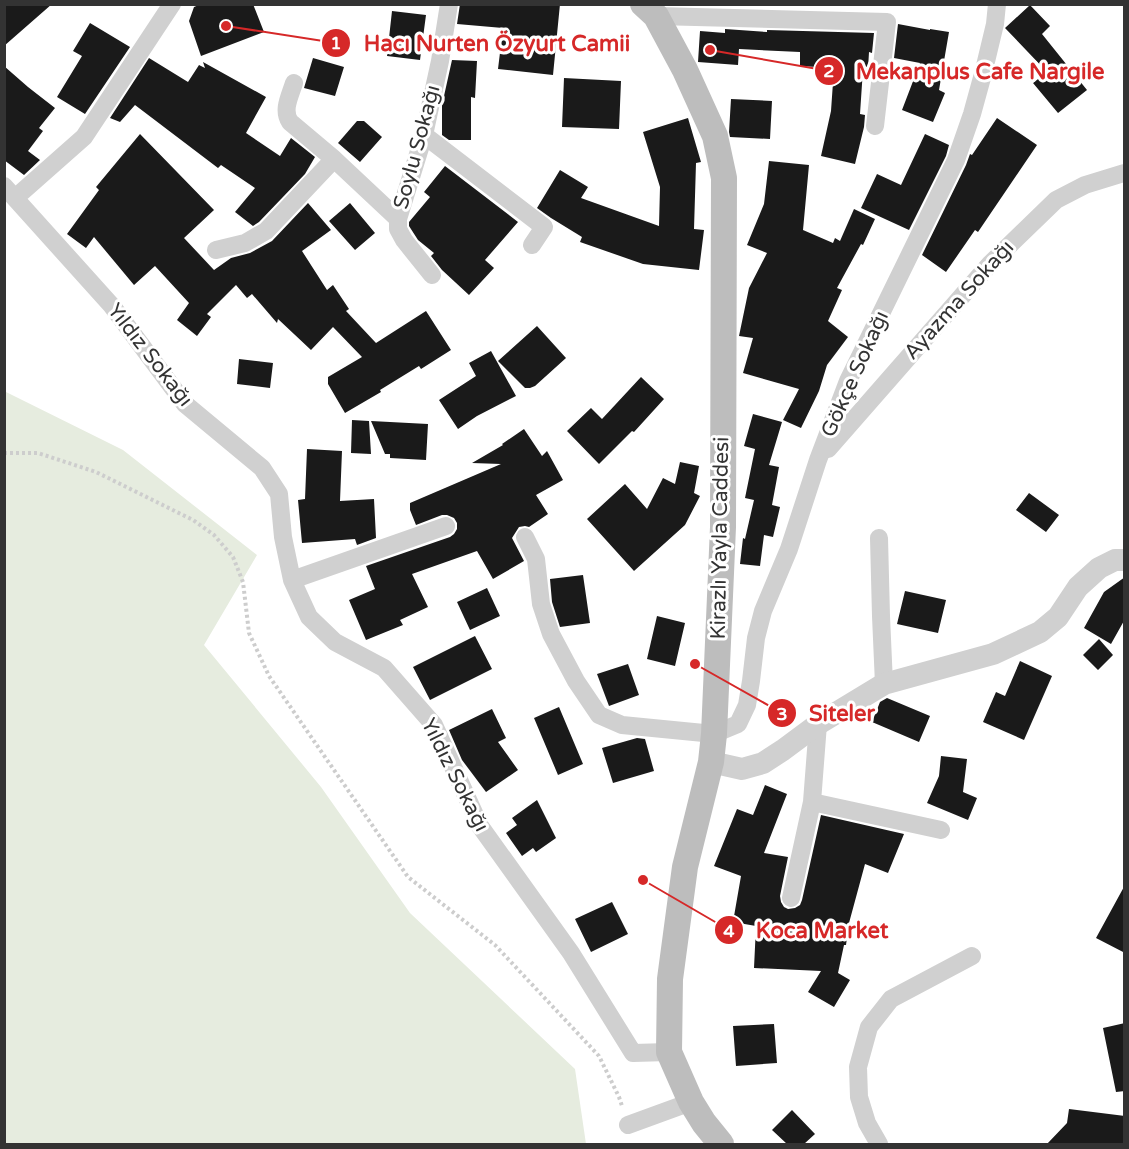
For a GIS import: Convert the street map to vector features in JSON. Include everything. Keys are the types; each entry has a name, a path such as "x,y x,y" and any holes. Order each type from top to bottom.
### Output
{"main road":[{"name":"Kirazlı Yayla Caddesi","path":"650,10 686,70 715,136 724,178 723,527 714,735 711,762 685,867 670,979 669,1052 691,1102 704,1124 722,1144"}],"street":[{"path":"10,192 84,137 172,4"},
{"name":"Soylu Sokağı","path":"432,275 404,240 398,229 398,219 424,135 440,61 449,4"},
{"name":"Gökçe Sokağı","path":"714,735 738,724 747,705 756,638 763,611 789,549 818,460 848,381 956,160 972,114 998,4"},
{"path":"650,10 887,22 875,126"},
{"name":"Soylu Sokağı","path":"294,84 286,111 290,122 334,159 398,219"},
{"path":"424,135 544,226 532,245"},
{"path":"216,250 245,243 266,231 334,159"},
{"name":"Ayazma Sokağı","path":"818,460 990,264 1056,200 1085,185 1125,173"},
{"name":"Yıldız Sokağı","path":"10,192 112,306 185,404 262,468 279,494 283,537 292,580 309,617 334,642 384,668 434,724 480,826 571,953 633,1053 669,1052"},
{"path":"292,580 446,526"},
{"path":"525,537 536,559 541,604 551,634 576,681 599,715 622,725 714,735"},
{"path":"879,538 884,684"},
{"path":"711,762 742,769 763,763 818,724 884,684 993,654 1040,632 1058,617 1078,587 1099,568 1115,560 1125,560"},
{"path":"791,898 812,802 818,724"},
{"path":"812,802 941,830"},
{"path":"879,1144 867,1123 859,1097 858,1067 869,1027 891,999 972,956"},
{"path":"628,1125 691,1102"}],"path":[{"path":"4,453 38,453 96,472 193,520 214,535 233,558 243,582 249,633 268,676 394,858 408,877 495,945 599,1056 619,1098 628,1125"}],"shaded area":[{"path":"4,391 123,450 257,555 204,645 321,787 410,913 575,1069 586,1144 5,1144"}],"building":[{"path":"4,4 52,4 4,46"},
{"path":"201,4 253,4 264,32 201,56 189,21 194,7"},
{"path":"460,4 560,4 553,75 498,69 503,28 457,24"},
{"path":"1030,5 1050,26 1042,34 1087,90 1058,113 1033,83 1047,72 1005,28"},
{"path":"392,11 426,15 420,60 387,56"},
{"path":"90,23 130,47 85,114 57,97 82,56 73,51"},
{"path":"898,24 949,32 939,90 945,93 933,122 902,110 920,63 894,58"},
{"path":"725,29 767,32 767,30 874,33 872,53 869,52 868,69 863,69 860,114 865,115 864,127 855,164 821,156 831,111 834,68 800,66 800,52 739,49 738,65 698,62 700,31 725,33"},
{"path":"149,58 188,82 199,65 205,68 203,62 266,97 246,133 280,156 291,138 315,157 305,174 253,226 235,212 255,188 221,165 218,168 135,105 120,122 110,118"},
{"path":"313,58 344,67 335,96 304,88"},
{"path":"452,60 477,61 475,98 471,97 471,140 449,140 442,135 442,105"},
{"path":"4,66 55,108 39,128 43,131 28,151 40,160 24,175 4,160"},
{"path":"564,78 621,81 619,129 562,127"},
{"path":"731,99 772,101 770,139 730,137"},
{"path":"688,118 701,162 696,163 694,229 704,230 699,270 643,264 580,242 582,237 537,208 560,170 588,187 581,198 659,226 660,187 643,132"},
{"path":"997,118 1037,145 978,232 975,230 946,272 922,255 970,154 972,155"},
{"path":"357,121 364,121 382,137 360,162 338,143"},
{"path":"140,134 214,210 184,238 214,270 231,258 250,253 272,241 308,203 331,230 302,251 327,290 333,285 349,309 346,311 376,343 426,311 451,350 421,369 419,366 345,413 328,384 328,377 362,357 333,327 311,350 278,319 277,323 252,294 247,298 236,285 207,314 211,317 197,336 177,320 189,303 155,266 134,285 94,237 86,248 67,234 99,190 96,187"},
{"path":"925,134 949,145 946,156 909,230 861,208 877,174 901,185"},
{"path":"769,161 809,165 803,230 833,243 835,238 840,241 854,209 875,219 863,245 861,244 837,288 842,290 828,321 848,337 827,365 819,391 801,428 783,420 799,389 743,373 753,338 739,336 749,288 767,253 747,245 764,204"},
{"path":"445,166 518,222 485,260 494,268 469,295 442,270 431,256 434,253 418,240 409,226 409,222 430,197 424,192"},
{"path":"350,203 375,233 355,250 329,221"},
{"path":"537,326 566,358 535,386 525,388 498,361"},
{"path":"491,351 516,396 477,416 458,429 439,400 476,376 469,363"},
{"path":"239,359 273,363 270,388 237,384"},
{"path":"641,377 664,399 634,432 632,431 599,464 567,431 591,408 602,419"},
{"path":"753,414 782,422 769,465 779,467 772,505 780,507 773,537 764,535 760,566 740,564 743,538 745,539 754,500 745,498 755,449 744,446"},
{"path":"352,420 369,421 371,454 351,453"},
{"path":"371,421 428,424 426,460 390,458 390,454 385,454"},
{"path":"524,429 542,456 547,451 563,480 536,495 548,514 529,527 519,527 512,538 524,561 493,579 477,551 412,574 428,607 400,620 403,625 366,640 349,600 375,589 366,566 450,537 457,529 454,518 447,515 416,525 410,510 410,503 501,464 472,463 503,445"},
{"path":"307,449 342,451 340,501 374,499 376,538 357,545 355,539 302,543 298,500 305,499"},
{"path":"680,462 699,466 694,493 700,496 685,525 634,571 587,519 625,484 647,509 663,478 675,484"},
{"path":"1029,493 1059,515 1046,532 1016,510"},
{"path":"583,575 590,623 560,627 552,602 550,579"},
{"path":"1125,577 1125,619 1111,644 1084,628 1104,592"},
{"path":"487,588 500,616 470,630 457,602"},
{"path":"905,591 946,600 938,633 897,624"},
{"path":"657,616 685,623 675,666 647,659"},
{"path":"475,636 492,669 430,700 413,667"},
{"path":"1099,639 1113,655 1098,670 1083,655"},
{"path":"1020,661 1052,676 1024,740 983,722 996,692 1005,696"},
{"path":"628,664 639,695 609,706 597,674"},
{"path":"887,698 930,716 919,742 872,722 880,702"},
{"path":"559,707 583,764 558,775 534,718"},
{"path":"492,709 506,738 498,742 518,770 486,792 462,760 449,730"},
{"path":"637,738 645,739 654,771 613,783 602,748"},
{"path":"941,756 967,759 963,792 977,798 968,820 927,803 939,776"},
{"path":"765,785 787,794 764,853 788,857 780,896 784,907 788,909 800,905 802,900 821,815 904,834 888,873 865,864 838,973 850,980 834,1007 808,992 821,971 754,968 756,926 733,922 741,876 714,866 737,809 753,815"},
{"path":"537,800 556,838 536,852 533,848 522,856 506,833 517,825 512,818"},
{"path":"1125,885 1125,953 1096,938"},
{"path":"612,902 628,934 591,952 575,919"},
{"path":"1125,1023 1125,1091 1116,1092 1103,1028"},
{"path":"774,1024 777,1063 736,1066 733,1026"},
{"path":"1069,1109 1125,1116 1125,1144 1047,1144 1067,1123"},
{"path":"792,1110 815,1134 804,1144 787,1144 772,1130"}],"place":[{"name":"Hacı Nurten Özyurt Camii","path":"226,26"},
{"name":"Mekanplus Cafe Nargile","path":"710,50"},
{"name":"Siteler","path":"695,664"},
{"name":"Koca Market","path":"643,880"}]}
